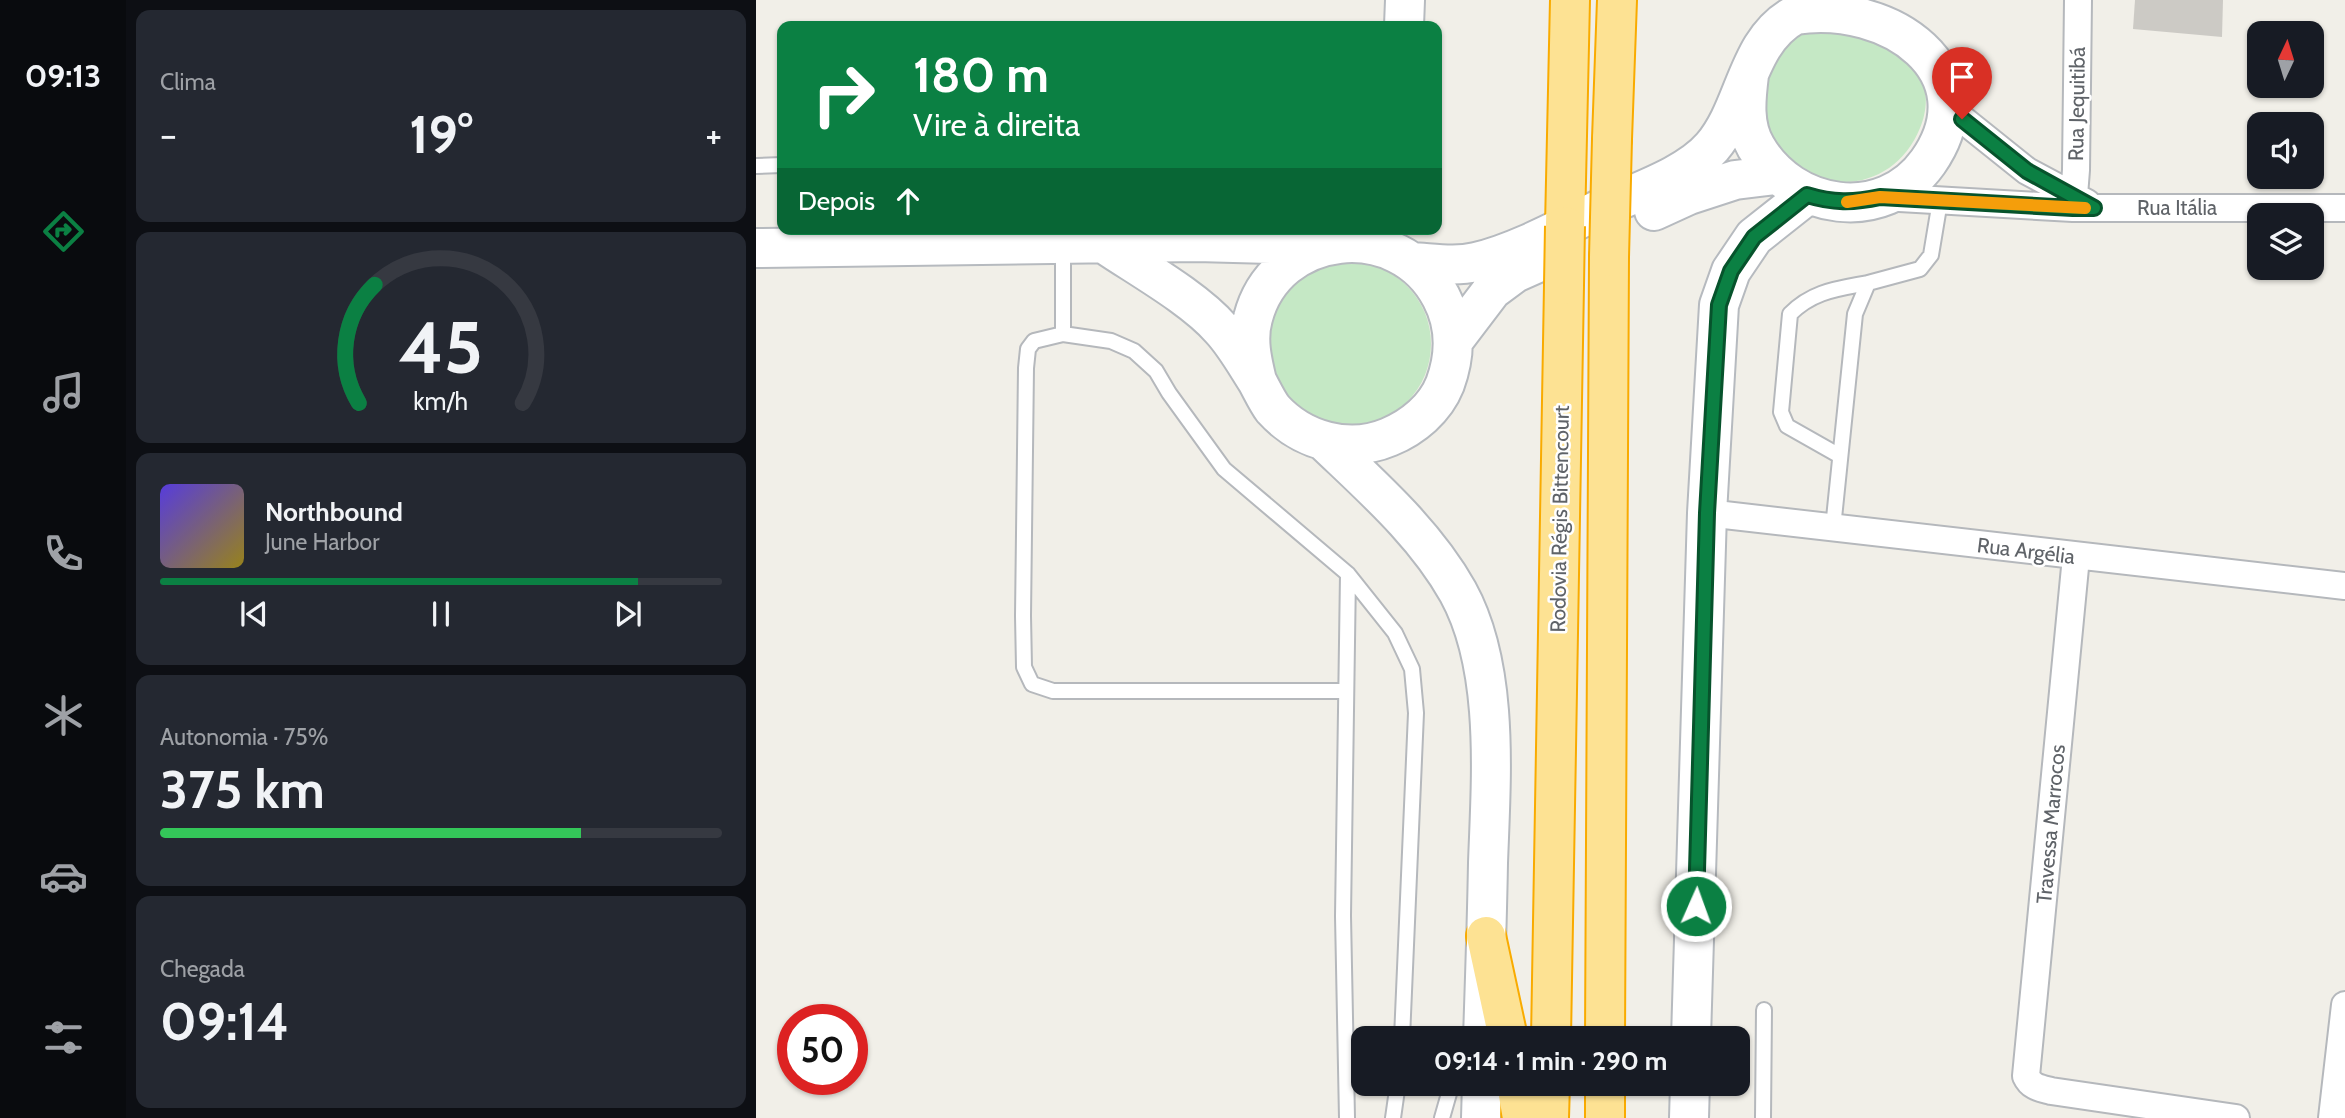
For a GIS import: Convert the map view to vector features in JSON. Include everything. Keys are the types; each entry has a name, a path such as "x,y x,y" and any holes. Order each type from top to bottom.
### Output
{"highway":[{"name":"Rodovia Régis Bittencourt","path":"1551,1026 1570,0"},
{"path":"1605,1026 1609,257 1616,0"},
{"path":"1486,952 1505,1026"},
{"path":"1518,1096 1522,1118"},
{"path":"1549,1118 1550,1096"},
{"path":"1605,1096 1605,1118"}],"main road":[{"path":"1404,21 1405,0"},
{"path":"1412,262 1456,265 1476,262 1547,234 1689,167 1712,147 1725,127 1766,40 1794,16 1830,3 1866,2 1900,18 1927,41 1939,61 1946,84 1947,107 1941,136 1927,162 1906,184 1880,197 1855,203 1831,202 1792,185 1735,180 1689,195 1516,272 1492,290 1454,340"},
{"path":"1749,75 1745,111 1755,145 1792,185"},
{"path":"1692,1026 1707,513 1719,305 1731,271 1792,185"},
{"path":"756,248 944,237 1063,245 1106,245 1219,236 1271,244 1369,243 1392,250 1412,262 1434,283 1448,310 1454,340 1451,367 1441,392 1425,414 1404,431 1379,441 1352,445 1324,441 1296,429 1272,408 1222,329 1199,308 1106,245"},
{"path":"1256,381 1250,349 1253,318 1265,289 1287,265 1324,242"},
{"path":"1324,441 1385,499 1429,551 1458,592 1472,626 1485,671 1491,769 1486,952 1477,1026"},
{"path":"1481,1118 1482,1096"},
{"path":"1689,1118 1690,1096"}],"street":[{"name":"Rua Jequitibá","path":"2078,0 2081,204"},
{"name":"Rua Itália","path":"1947,107 2027,171 2081,204"},
{"name":"Rua Itália","path":"1880,197 1940,201 2345,208"},
{"name":"Rua Argélia","path":"1707,513 2345,586"},
{"name":"Travessa Marrocos","path":"2076,556 2026,1076 2029,1083 2035,1087 2236,1118"},
{"path":"2332,1118 2345,1004"}],"lane":[{"path":"756,166 777,165"},
{"path":"1840,456 1787,426 1781,412 1790,314 1803,300 1827,290 1868,283 1920,269 1931,256 1940,201"},
{"path":"1063,245 1063,334"},
{"path":"1833,528 1855,314 1868,283"},
{"path":"1346,691 1054,691 1032,684 1024,667 1023,616 1026,368 1028,349 1034,341 1063,334 1111,341 1134,351 1156,371 1224,469 1348,574 1395,633 1412,669 1416,713 1403,1026"},
{"path":"1347,1118 1343,916 1348,574"},
{"path":"1763,1118 1764,1010"},
{"path":"1392,1118 1396,1096"},
{"path":"1442,1118 1448,1096"}],"green space":[{"path":"1812,25 1899,40 1924,87 1926,97 1922,124 1910,147 1897,162 1864,180 1826,180 1808,172 1778,148 1764,117 1764,86 1771,64 1783,47"},
{"path":"1349,262 1380,269 1407,286 1424,313 1431,344 1424,375 1407,402 1380,419 1349,426 1318,419 1291,402 1274,375 1267,344 1274,313 1291,286 1318,269"}],"building":[{"path":"2135,0 2223,0 2222,37 2133,29"}],"slow traffic":[{"path":"1847,202 1855,203 1880,197 2085,208"}],"route":[{"path":"1696,906 1707,513 1719,305 1731,271 1754,237 1807,195 1831,202 1855,203 1880,197 2094,208 2027,171 1962,119"}]}
